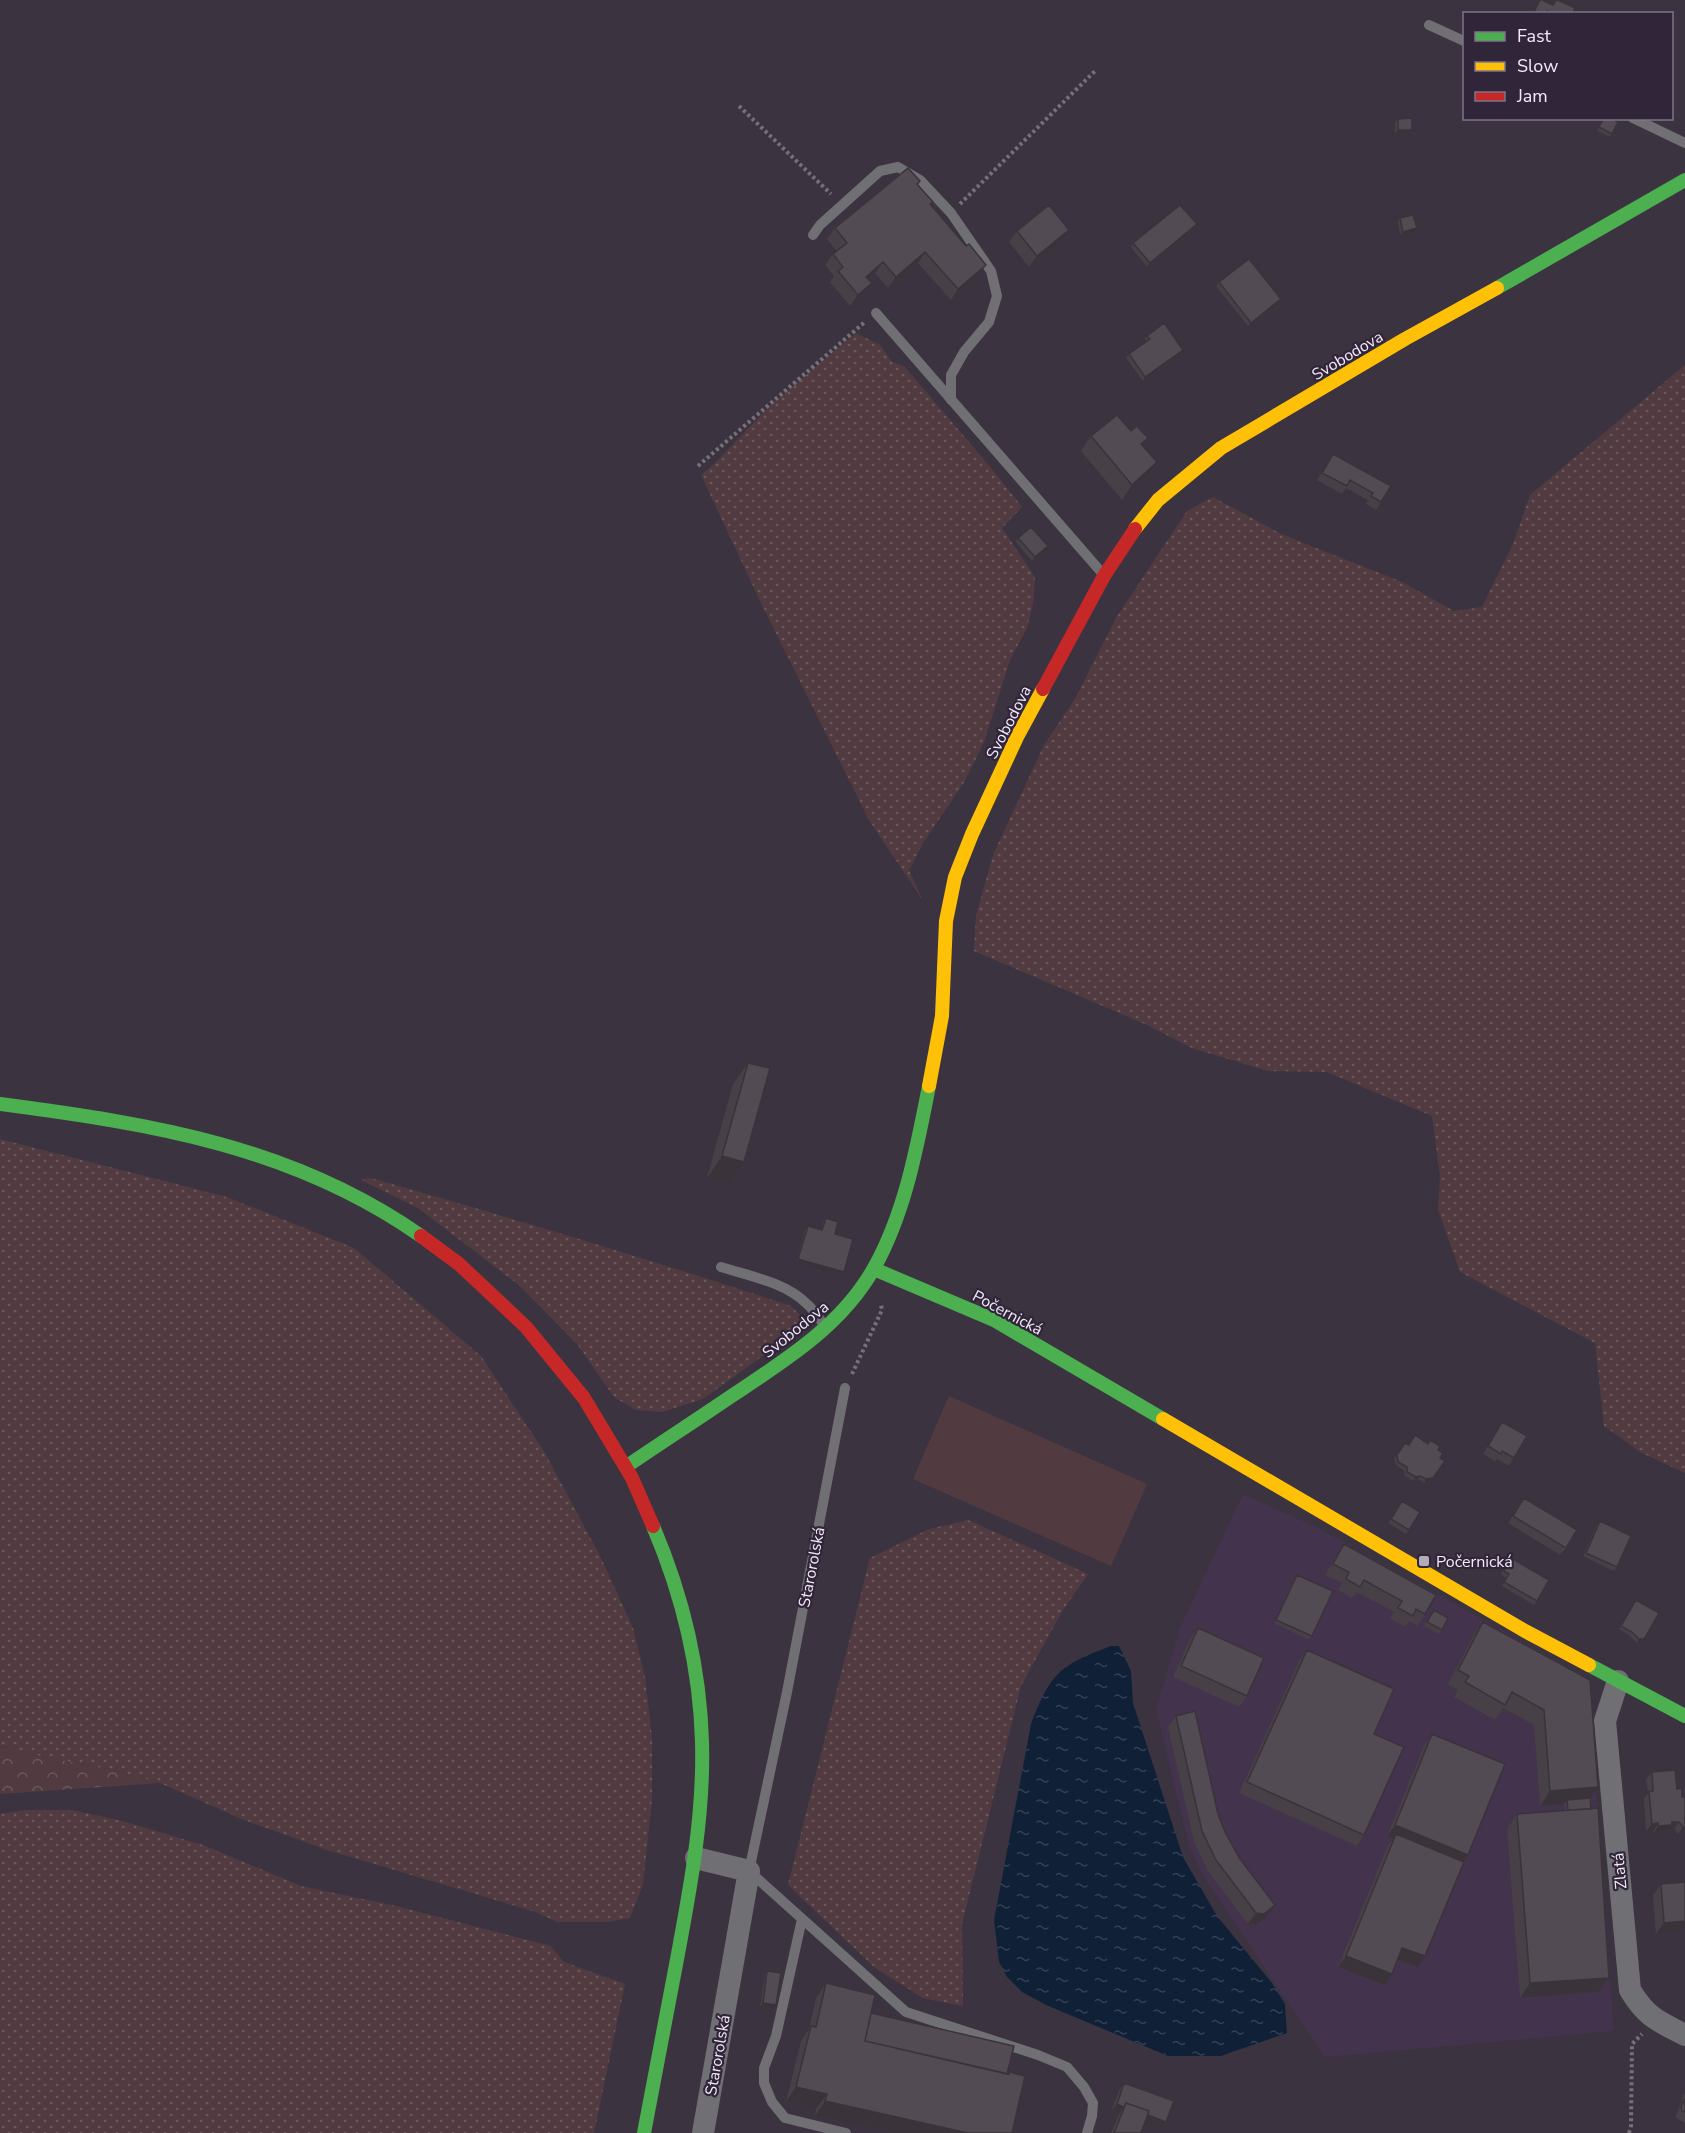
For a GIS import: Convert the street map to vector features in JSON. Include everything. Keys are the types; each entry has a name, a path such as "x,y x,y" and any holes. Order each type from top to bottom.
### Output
{"street":[{"name":"Svobodova","path":"627,1466 784,1361 827,1328 843,1312 874,1269 900,1212 925,1104 942,1017 946,921 955,877 972,834 1017,737 1104,576 1130,536 1158,500 1221,448 1405,339 1583,240 1685,180"},
{"path":"0,1104 97,1117 227,1145 304,1171 348,1191 390,1215 429,1241 467,1271 536,1338 584,1400 627,1466 647,1506 670,1564 687,1625 695,1666 701,1724 702,1772 696,1858 644,2133"},
{"name":"Počernická","path":"874,1269 994,1320 1525,1631 1685,1716"},
{"name":"Zlatá","path":"1618,1681 1605,1721 1630,1990 1641,2009 1656,2020 1685,2035"},
{"path":"696,1858 749,1871"},
{"name":"Starorolská","path":"703,2133 749,1871"}],"lane":[{"path":"1429,25 1463,41"},
{"path":"1637,120 1685,143"},
{"path":"813,235 820,225 880,171 898,167 920,180 951,213 991,271 997,296 988,322 964,352 951,375 951,400"},
{"path":"876,313 1104,576"},
{"path":"721,1267 771,1283 794,1294 807,1304 827,1328"},
{"name":"Starorolská","path":"749,1871 789,1681 845,1388"},
{"path":"749,1871 906,2012 1038,2055 1067,2067 1094,2103 1087,2133"},
{"path":"802,1919 776,2036 764,2068 764,2083 772,2103 785,2118 846,2133"}],"path":[{"path":"951,213 1095,72"},
{"path":"739,106 843,205"},
{"path":"698,466 876,313"},
{"path":"845,1388 882,1310 874,1269"},
{"path":"1629,2133 1632,2044 1656,2020"}],"shaded area":[{"path":"1243,1494 1320,1529 1588,1678 1614,2031 1325,2057 1201,1873 1190,1849 1156,1710 1180,1628"}],"green space":[{"path":"856,333 880,345 892,362 904,366 1022,507 1002,528 1035,577 1033,604 1027,628 1010,660 983,745 963,784 923,843 909,870 922,899 869,820 760,601 701,475 772,404"},
{"path":"1685,365 1685,1473 1642,1453 1604,1426 1595,1343 1460,1272 1438,1209 1440,1176 1432,1116 1327,1072 1268,1071 1192,1048 1145,1024 974,951 976,916 993,855 1044,745 1075,699 1116,618 1187,511 1213,497 1281,534 1402,582 1454,611 1482,607 1513,544 1530,495"},
{"path":"0,1139 227,1197 354,1248 481,1356 545,1453 601,1558 633,1628 645,1677 652,1738 652,1799 643,1884 630,1918 608,1922 557,1922 536,1912 327,1850 244,1820 160,1783 117,1771 0,1746"},
{"path":"371,1178 687,1272 791,1306 802,1317 803,1327 703,1399 662,1412 636,1410 614,1397 577,1344 520,1286 418,1208 361,1180"},
{"path":"949,1396 1147,1484 1111,1566 913,1479"},
{"path":"968,1520 1088,1574 1063,1610 1021,1686 962,1924 963,2006 923,1998 874,1967 788,1885 870,1558 929,1529"},
{"path":"0,1746 117,1771 160,1783 0,1794"},
{"path":"24,1810 72,1810 122,1821 203,1845 301,1886 396,1906 551,1946 564,1962 625,1984 594,2133 0,2133 0,1814"}],"water":[{"path":"1111,1646 1119,1646 1131,1671 1133,1703 1183,1857 1217,1916 1272,1983 1285,2004 1287,2033 1221,2056 1168,2056 1046,2005 1022,1992 1007,1977 999,1962 994,1920 1031,1724 1045,1693 1059,1673 1080,1659"}],"building":[{"path":"1540,0 1553,5 1558,0 1575,8 1573,12 1534,12"},
{"path":"1412,118 1412,130 1398,130 1398,119"},
{"path":"1603,120 1618,122 1612,134 1599,127"},
{"path":"908,168 920,181 917,184 933,202 930,204 966,246 969,244 986,265 958,289 925,252 896,277 883,262 866,277 872,283 858,295 838,271 843,267 833,254 847,243 835,228"},
{"path":"1049,205 1069,230 1037,256 1017,231"},
{"path":"1180,205 1197,224 1150,263 1133,243"},
{"path":"1413,215 1417,228 1403,232 1400,218"},
{"path":"1249,259 1281,299 1251,323 1219,282"},
{"path":"1164,323 1183,350 1145,377 1129,354 1150,339 1147,336"},
{"path":"1117,415 1131,431 1137,426 1148,438 1141,444 1157,462 1132,485 1091,436"},
{"path":"1333,454 1391,486 1381,502 1371,496 1373,493 1350,480 1347,486 1322,473"},
{"path":"1031,527 1048,546 1035,557 1018,538"},
{"path":"748,1063 770,1068 744,1162 722,1156"},
{"path":"826,1218 838,1222 835,1234 853,1239 844,1272 798,1259 808,1226 822,1230"},
{"path":"1502,1422 1527,1436 1514,1458 1502,1451 1501,1454 1488,1446"},
{"path":"1415,1435 1428,1444 1430,1440 1440,1446 1438,1450 1443,1453 1440,1458 1445,1461 1433,1478 1416,1477 1407,1472 1407,1467 1398,1462 1397,1455 1405,1443 1409,1445"},
{"path":"1524,1498 1577,1530 1566,1548 1513,1516"},
{"path":"1402,1501 1420,1512 1409,1530 1391,1519"},
{"path":"1600,1521 1631,1536 1617,1567 1586,1553"},
{"path":"1344,1544 1436,1595 1425,1614 1416,1609 1413,1616 1398,1608 1402,1601 1364,1580 1360,1587 1346,1579 1349,1572 1333,1564"},
{"path":"1511,1558 1549,1580 1537,1601 1504,1582 1509,1574 1504,1571"},
{"path":"1297,1575 1333,1591 1312,1636 1276,1620"},
{"path":"1636,1600 1659,1613 1644,1639 1639,1639 1621,1626"},
{"path":"1434,1610 1448,1618 1442,1630 1427,1622"},
{"path":"1483,1622 1590,1680 1598,1787 1550,1791 1544,1710 1512,1692 1505,1705 1465,1682 1469,1676 1458,1670"},
{"path":"1198,1628 1264,1658 1247,1696 1181,1666"},
{"path":"1307,1650 1394,1689 1374,1734 1404,1747 1364,1835 1247,1782"},
{"path":"1195,1711 1218,1814 1225,1832 1240,1859 1275,1905 1264,1914 1256,1913 1216,1860 1202,1831 1176,1716"},
{"path":"1432,1734 1505,1764 1468,1855 1395,1825"},
{"path":"1675,1770 1677,1789 1682,1788 1682,1797 1685,1797 1685,1827 1679,1822 1672,1822 1672,1825 1652,1824 1649,1791 1653,1791 1652,1772"},
{"path":"1590,1798 1591,1809 1568,1810 1567,1800"},
{"path":"1598,1808 1609,1978 1530,1983 1517,1814"},
{"path":"1396,1834 1464,1862 1425,1956 1402,1948 1392,1974 1346,1956"},
{"path":"1685,1882 1685,1921 1664,1923 1661,1884"},
{"path":"767,1971 781,1973 776,2005 763,2003"},
{"path":"826,1983 875,1995 865,2041 1025,2076 1012,2133 968,2133 825,2101 827,2094 796,2087 811,2026 816,2027"},
{"path":"871,2013 1014,2046 1007,2074 865,2041"},
{"path":"1124,2083 1174,2101 1166,2122 1148,2115 1149,2111 1126,2103 1124,2107 1117,2104"},
{"path":"1685,2099 1685,2112 1681,2107"},
{"path":"1126,2103 1149,2111 1141,2133 1114,2133"}],"traffic: fast":[{"path":"1497,288 1685,180"},
{"path":"627,1466 773,1368 811,1340 846,1307 874,1268 894,1225 909,1179 929,1086"},
{"path":"0,1104 112,1120 166,1131 271,1160 322,1180 372,1205 421,1236"},
{"path":"874,1269 994,1320 1163,1419"},
{"path":"644,2133 692,1875 699,1822 702,1769 701,1715 688,1632 673,1578 653,1526"},
{"path":"1589,1665 1685,1716"}],"traffic: slow":[{"path":"1135,529 1158,500 1221,448 1405,339 1497,288"},
{"path":"929,1086 942,1016 946,921 955,877 972,834 1017,737 1043,689"},
{"path":"1163,1419 1525,1631 1589,1665"}],"traffic: jam":[{"path":"1043,689 1104,576 1135,529"},
{"path":"421,1236 459,1264 526,1327 584,1398 632,1478 653,1526"}],"place":[{"name":"Počernická","path":"1424,1561"}]}
